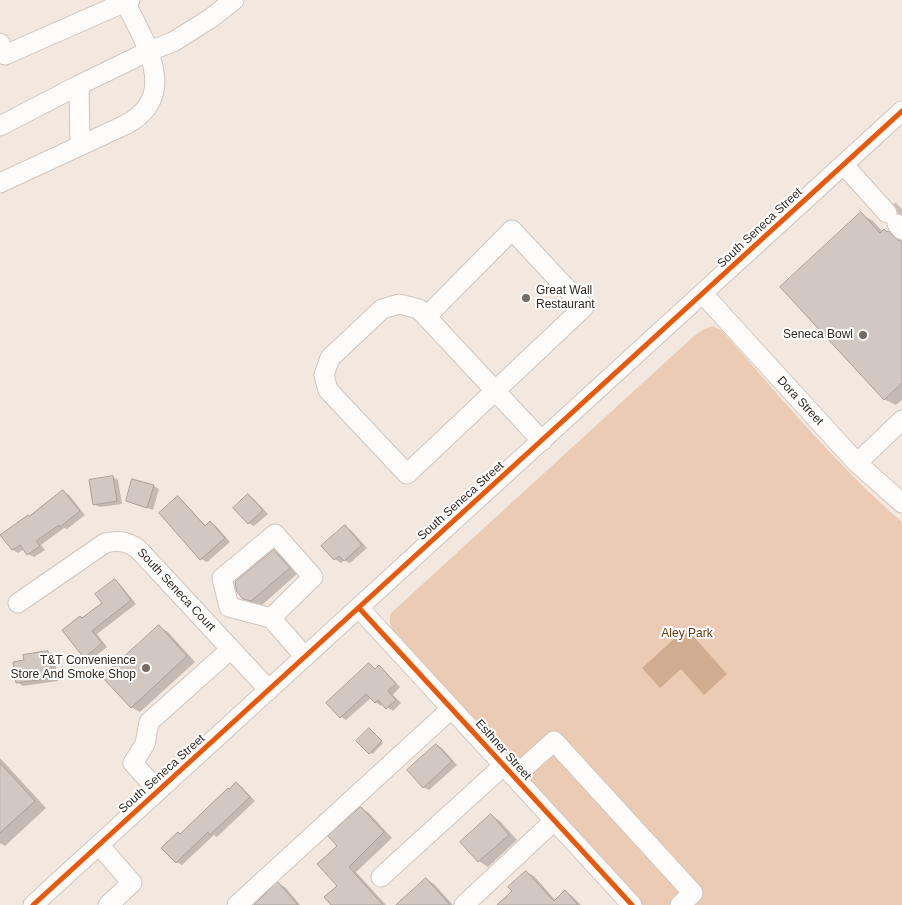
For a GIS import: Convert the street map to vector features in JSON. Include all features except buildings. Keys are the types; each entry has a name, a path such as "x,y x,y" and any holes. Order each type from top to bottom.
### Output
{"street":[{"path":"0,126 149,51 173,42 211,18 234,0"},
{"path":"0,43 5,55 126,1 149,51 155,72 152,94 146,109 138,118 0,183"},
{"path":"79,85 80,146"},
{"name":"South Seneca Street","path":"34,905 902,111"},
{"path":"844,165 895,222"},
{"path":"426,317 512,230 584,307 496,390 407,474 328,390 324,375 330,358 382,309 399,304 419,309 426,317 496,390 542,441"},
{"name":"Dora Street","path":"703,294 857,463 902,503"},
{"path":"857,463 902,420"},
{"path":"229,607 222,578 275,534 313,577 271,618"},
{"name":"South Seneca Court","path":"18,603 105,543 122,541 131,544 138,549 269,690"},
{"path":"209,625 229,607"},
{"path":"229,607 271,618 305,657"},
{"name":"Esthner Street","path":"359,608 632,905"},
{"path":"158,791 133,763 144,744 149,722 231,649"},
{"path":"237,905 451,709"},
{"path":"381,877 509,771 554,741 693,893 680,905"},
{"path":"464,905 554,821"},
{"path":"99,845 132,883 108,905"}],"green space":[{"name":"Aley Park","path":"713,326 722,331 854,477 902,522 902,905 643,905 396,636 391,625 391,613 694,336 704,329"}],"shaded area":[{"path":"686,628 727,674 704,695 681,669 660,688 642,668"}],"tunnel":[{"path":"892,219 902,209"}],"cycle path":[{"path":"33,905 902,111"},
{"path":"359,608 632,905"}],"place":[{"name":"Great Wall Restaurant","path":"526,298"},
{"name":"Seneca Bowl","path":"863,335"},
{"name":"T&T Convenience Store And Smoke Shop","path":"146,668"}]}
